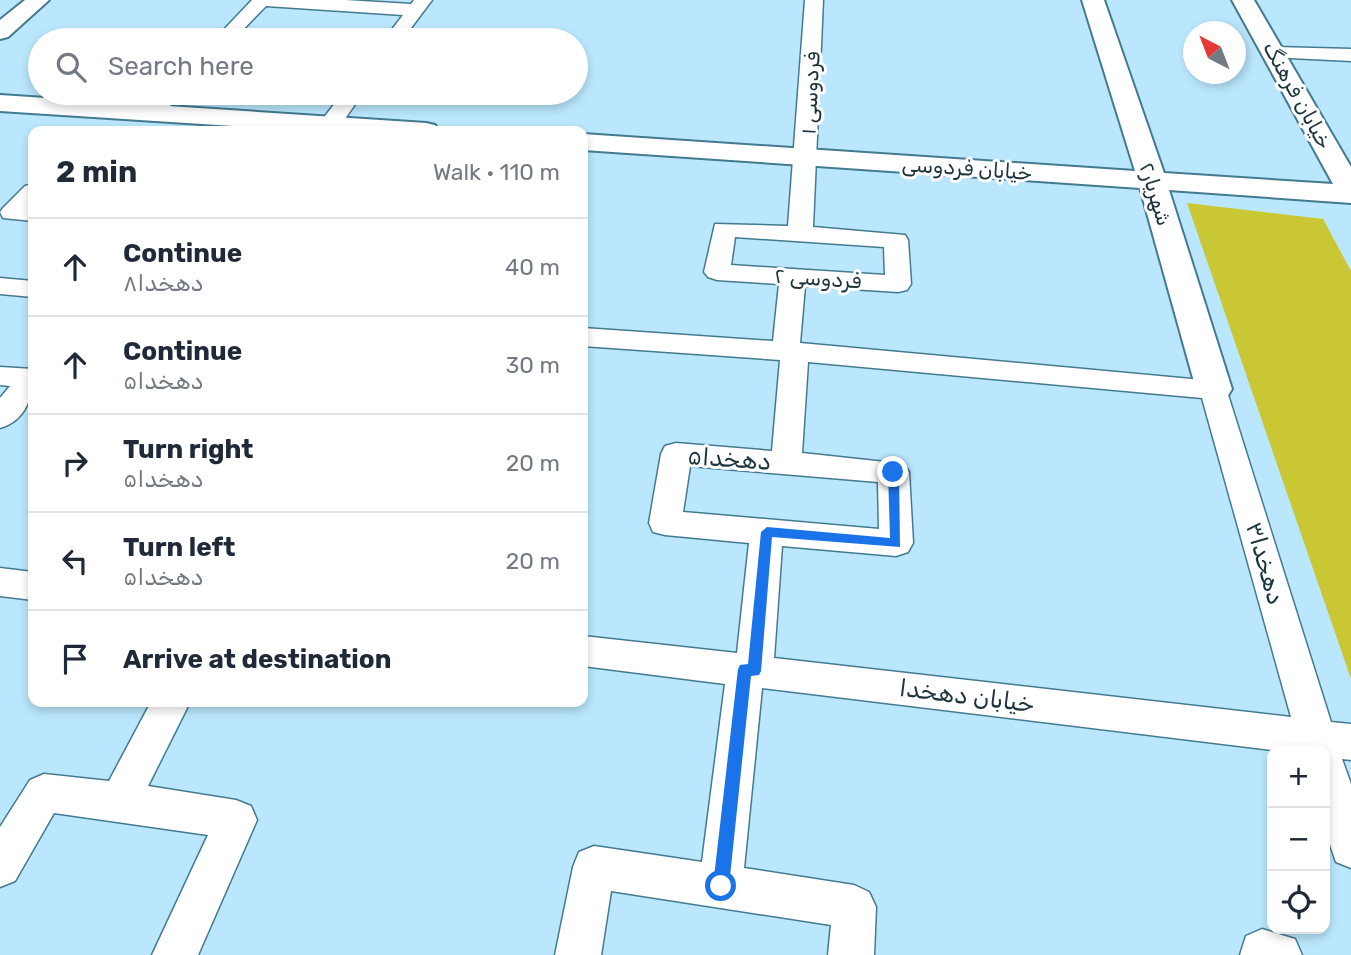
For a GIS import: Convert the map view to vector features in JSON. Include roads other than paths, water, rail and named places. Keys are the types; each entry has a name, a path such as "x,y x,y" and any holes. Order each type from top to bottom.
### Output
{"street":[{"path":"0,32 38,0"},
{"path":"234,28 261,0 419,6"},
{"name":"فردوسی ۱","path":"807,157 814,0"},
{"name":"شهریار۲","path":"1093,0 1152,180 1214,389"},
{"name":"خیابان فرهنگ","path":"1242,0 1275,53 1351,192"},
{"path":"402,28 419,6"},
{"path":"1275,53 1351,55"},
{"path":"0,103 28,105"},
{"path":"37,105 345,126"},
{"path":"329,125 344,105"},
{"name":"خیابان فردوسی","path":"588,142 1351,192"},
{"name":"فردوسی ۲","path":"800,234 807,157"},
{"path":"28,196 11,213 28,214"},
{"name":"فردوسی ۲","path":"724,229 800,234 896,240 898,284 717,272 724,229"},
{"name":"دهخدا۵","path":"786,463 793,277"},
{"path":"588,337 791,348 1214,389"},
{"path":"0,376 28,379"},
{"path":"0,418 28,384"},
{"name":"دهخدا۳","path":"1214,389 1327,745"},
{"name":"دهخدا۵","path":"676,454 893,472 896,543 767,532 665,523 676,454"},
{"path":"721,886 767,532"},
{"path":"0,582 28,585"},
{"name":"خیابان دهخدا","path":"588,652 750,670 1299,745"},
{"path":"120,801 168,707"},
{"name":"دهخدا۳","path":"1330,758 1351,847"},
{"path":"0,866 44,793 120,801 236,820 183,937"},
{"path":"580,947 594,867 854,908 851,955"},
{"path":"1263,955 1262,952 1279,955"}]}
